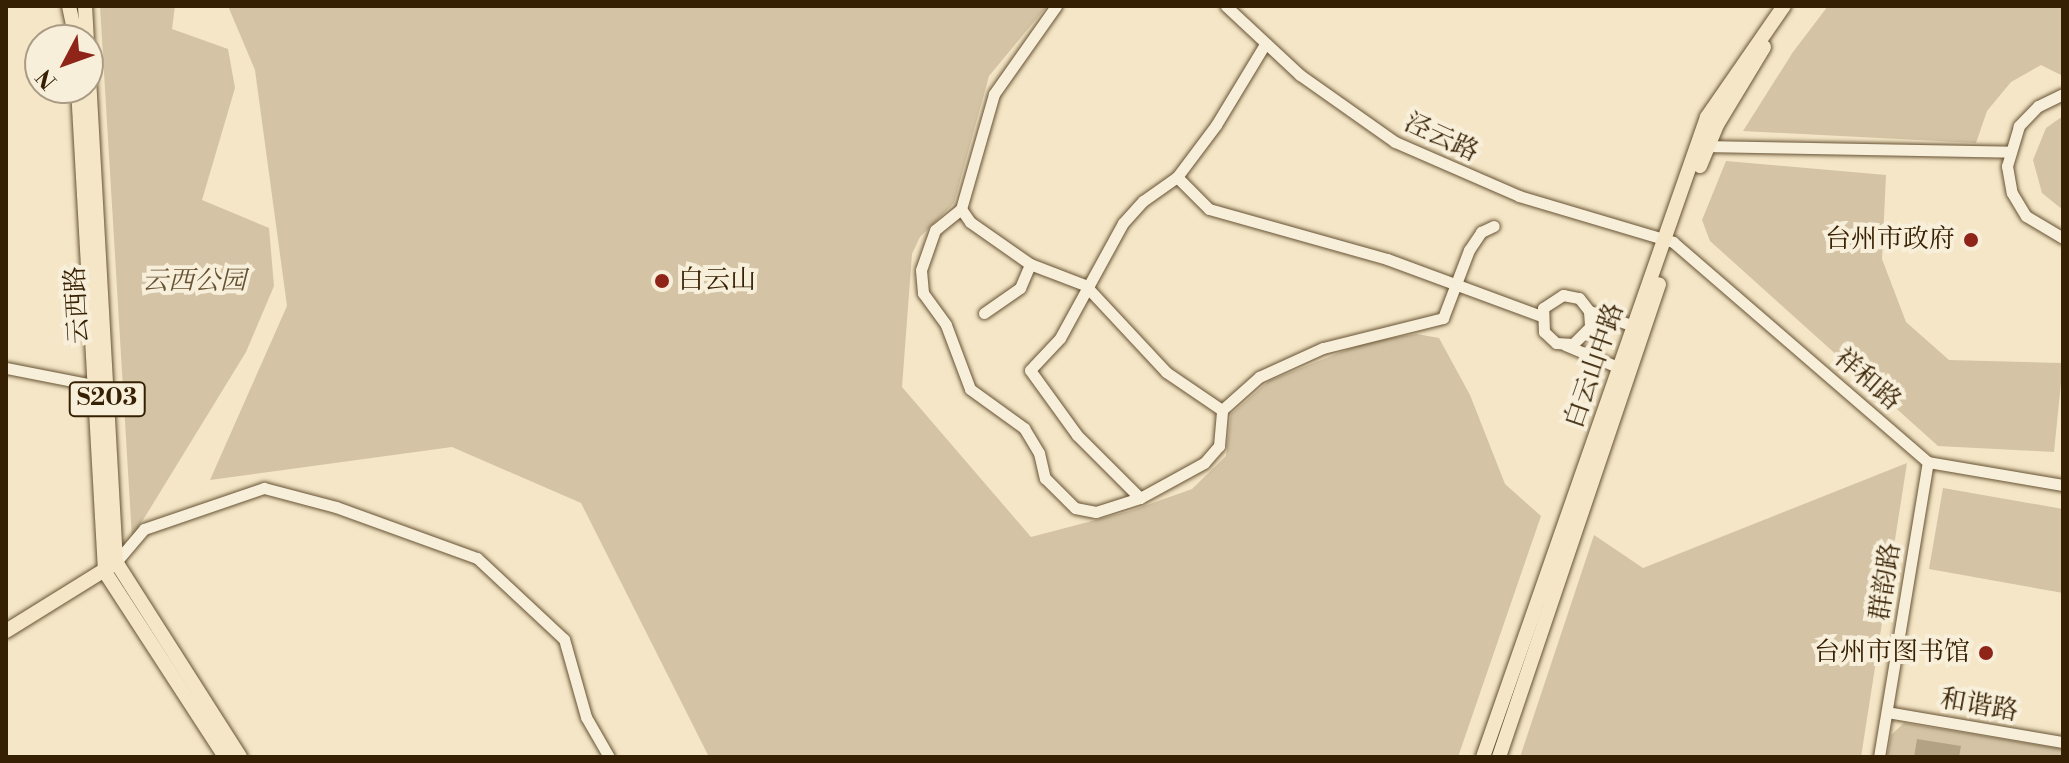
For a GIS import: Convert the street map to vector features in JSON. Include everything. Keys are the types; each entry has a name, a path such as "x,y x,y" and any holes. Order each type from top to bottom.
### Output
{"main road":[{"name":"云西路","path":"85,6 110,567 240,757"},
{"name":"白云山中路","path":"1499,757 1707,117 1784,6"},
{"name":"白云山中路","path":"1481,757 1496,724 1634,326 1708,146 1748,71 1795,6"},
{"name":"云西路","path":"79,104 93,385 110,567 225,757"},
{"path":"6,631 110,567"}],"street":[{"path":"1056,6 994,94 961,209 935,230 921,270 923,293 946,325 970,389 1024,428 1039,453 1045,478 1075,508 1096,512 1140,498 1204,463 1219,446 1222,410 1259,377 1323,348 1443,318 1469,250 1481,232 1494,226"},
{"path":"1140,498 1077,435 1030,370 1060,338 1085,285 1123,223 1143,201 1177,177 1216,125 1262,47 1219,6"},
{"name":"泾云路","path":"1226,6 1262,47 1333,101 1395,142 1519,196 1669,240"},
{"path":"2063,94 2027,115 2008,152 2008,179 2017,205 2035,225 2063,238"},
{"path":"1708,146 2008,152"},
{"path":"1177,177 1209,209 1387,259 1541,316"},
{"path":"961,209 970,222 1030,264 1085,285 1166,372 1222,410"},
{"name":"祥和路","path":"1669,240 1928,462"},
{"path":"984,313 1020,288 1030,264"},
{"path":"1620,368 1549,339 1541,316 1548,302 1563,295 1579,298 1589,311 1634,326"},
{"path":"1564,345 1586,335 1589,311"},
{"path":"6,368 93,385"},
{"path":"1928,462 2063,485"},
{"name":"群韵路","path":"1879,757 1928,462"},
{"path":"110,567 144,529 264,488 336,507 477,558 564,639 586,717 609,757"},
{"name":"和谐路","path":"1887,712 2063,742"}],"green space":[{"name":"云西公园","path":"100,6 175,6 172,29 228,49 235,88 202,200 269,228 274,286 246,352 132,538 104,72 104,24 101,24"},
{"path":"228,6 1047,6 989,76 954,203 920,237 912,254 902,387 1031,537 1130,511 1192,489 1226,456 1231,414 1269,381 1369,341 1417,334 1439,338 1470,395 1505,484 1541,516 1458,757 709,757 581,503 452,447 210,480 287,306 255,70"},
{"path":"1828,6 2063,6 2063,76 2041,65 2011,82 1987,111 1976,143 1743,131 1793,52"},
{"path":"2063,116 2063,210 2042,193 2033,160 2046,128"},
{"path":"1726,161 1886,175 1882,259 1906,322 1949,360 2063,363 2054,452 1938,446 1710,241 1702,220"},
{"path":"1907,463 1861,757 1520,757 1594,535 1643,568"},
{"path":"1943,488 2063,509 2063,593 1929,569"},
{"path":"1904,723 2063,749 2063,757 1887,757 1891,735"}],"shaded area":[{"path":"1917,739 1961,746 1959,757 1914,757"}],"place":[{"name":"台州市政府","path":"1971,240"},
{"name":"白云山","path":"662,281"},
{"name":"台州市图书馆","path":"1986,653"}]}
